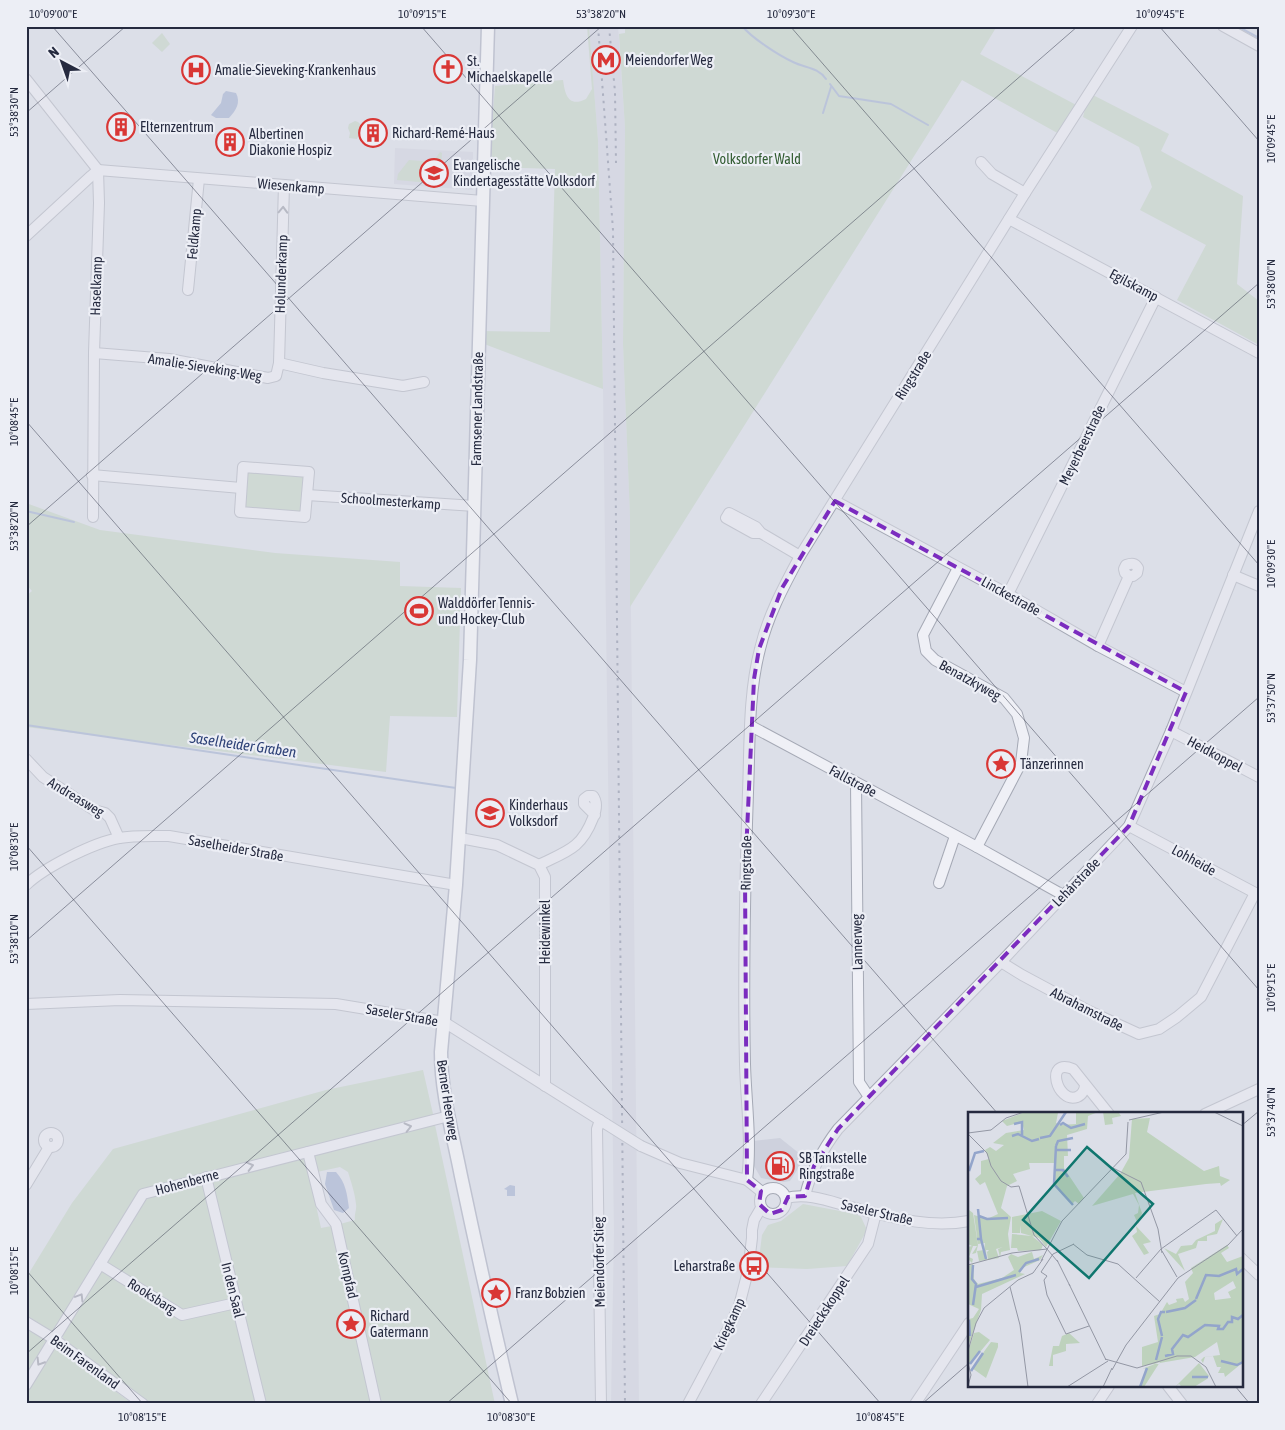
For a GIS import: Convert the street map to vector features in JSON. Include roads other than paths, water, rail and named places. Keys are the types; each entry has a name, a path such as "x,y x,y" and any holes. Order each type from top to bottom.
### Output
{"main road":[{"name":"Farmsener Landstraße","path":"463,792 475,506 488,26"},
{"name":"Berner Heerweg","path":"463,792 441,1068 481,1271 512,1404"}],"street":[{"name":"Ringstraße","path":"748,1180 749,1154 745,1063 745,876 754,679 759,649 769,618 782,588 800,556 1025,193 1132,26"},
{"path":"1223,26 1259,46"},
{"path":"26,79 98,170 26,236"},
{"path":"981,162 992,174 1025,193"},
{"name":"Wiesenkamp","path":"98,170 483,201"},
{"name":"Haselkamp","path":"93,517 92,475 99,203 98,170"},
{"name":"Feldkamp","path":"188,290 199,178"},
{"name":"Holunderkamp","path":"279,363 284,185"},
{"name":"Egilskamp","path":"1009,219 1259,353"},
{"name":"Meyerbeerstraße","path":"1008,594 1156,297"},
{"name":"Amalie-Sieveking-Weg","path":"94,353 169,359 268,378 276,376 279,363 323,373 403,386 424,382"},
{"path":"243,467 309,472 307,495 305,517 240,512 243,467"},
{"path":"92,475 241,488"},
{"name":"Schoolmesterkamp","path":"307,495 475,506"},
{"name":"Linckestraße","path":"835,501 1008,594 1098,646 1186,692"},
{"name":"Lehárstraße","path":"805,1196 811,1174 821,1153 838,1130 1001,962 1129,826 1171,731 1259,511"},
{"path":"760,533 800,556"},
{"name":"Benatzkyweg","path":"958,568 923,636 926,651 934,660 1004,698 1017,714 1024,738 1021,763 977,847"},
{"path":"1233,575 1259,586"},
{"path":"1098,646 1129,576"},
{"name":"Fallstraße","path":"751,726 1063,895"},
{"name":"Heidkoppel","path":"1171,731 1259,777"},
{"name":"Andreasweg","path":"26,759 43,778 94,810 105,813 110,818 119,838"},
{"name":"Lannerweg","path":"856,783 858,1082 869,1097"},
{"path":"460,838 497,845 539,865 578,845 588,833 595,815"},
{"name":"Lohheide","path":"1129,826 1257,894"},
{"name":"Saselheider Straße","path":"26,885 55,865 95,844 119,838 169,836 456,885"},
{"path":"939,883 955,836"},
{"name":"Heidewinkel","path":"539,865 545,877 545,1086"},
{"name":"Abrahamstraße","path":"1001,962 1089,1011 1139,1034 1159,1029 1177,1017 1200,997 1257,894"},
{"name":"Saseler Straße","path":"26,1004 120,1000 336,1004 444,1022 641,1146 680,1163 748,1180 762,1192 768,1188 775,1188 782,1191 786,1198 805,1196 922,1223 948,1223 968,1220"},
{"path":"1085,1084 1107,1112"},
{"path":"1209,1112 1259,1089"},
{"name":"Hohenberne","path":"26,1385 143,1194 449,1116"},
{"name":"Meiendorfer Stieg","path":"601,1404 597,1129 603,1122"},
{"path":"26,1185 49,1147"},
{"name":"Kornpfad","path":"308,1152 321,1204 336,1224 376,1404"},
{"name":"In den Saal","path":"206,1177 261,1404"},
{"path":"762,1192 759,1200 765,1211 774,1214 785,1207 786,1198"},
{"name":"Kriegkamp","path":"688,1404 739,1306 746,1283 752,1238 763,1220 765,1211"},
{"name":"Dreieckskoppel","path":"761,1404 868,1244 876,1213"},
{"path":"1242,1259 1259,1275"},
{"name":"Rooksbarg","path":"100,1264 182,1315 236,1303"},
{"name":"Beim Farenland","path":"26,1322 54,1339 143,1404"},
{"path":"915,1404 968,1324"},
{"path":"1097,1404 1108,1388"},
{"path":"1170,1388 1182,1404"}],"water":[{"path":"226,91 236,93 237,106 229,118 216,118 211,115 221,103 223,94"},
{"path":"327,1172 336,1172 344,1185 349,1208 343,1213 334,1210 325,1184"},
{"path":"510,1185 515,1186 515,1196 507,1196 507,1190 504,1189"}],"waterway":[{"path":"742,26 752,36 773,51 793,62 819,72 826,79"},
{"path":"1237,26 1259,38"},
{"path":"830,84 839,96 891,104 928,125"},
{"path":"823,113 831,87"},
{"path":"26,511 74,522"},
{"name":"Saselheider Graben","path":"26,725 456,788"}],"railway":[{"path":"598,26 613,230 625,1404"},
{"path":"609,26 615,92 616,163"}],"place":[{"name":"Meiendorfer Weg","path":"606,60"},
{"name":"St. Michaelskapelle","path":"448,69"},
{"name":"Amalie-Sieveking-Krankenhaus","path":"196,70"},
{"name":"Elternzentrum","path":"121,127"},
{"name":"Richard-Remé-Haus","path":"373,133"},
{"name":"Albertinen Diakonie Hospiz","path":"230,142"},
{"name":"Evangelische Kindertagesstätte Volksdorf","path":"434,173"},
{"name":"Walddörfer Tennis- und Hockey-Club","path":"419,611"},
{"name":"Tänzerinnen","path":"1001,764"},
{"name":"Kinderhaus Volksdorf","path":"490,813"},
{"name":"SB Tankstelle Ringstraße","path":"780,1166"},
{"name":"Leharstraße","path":"754,1266"},
{"name":"Franz Bobzien","path":"496,1293"},
{"name":"Richard Gatermann","path":"351,1324"}],"park label":[{"name":"Volksdorfer Wald","path":"757,159"}]}
